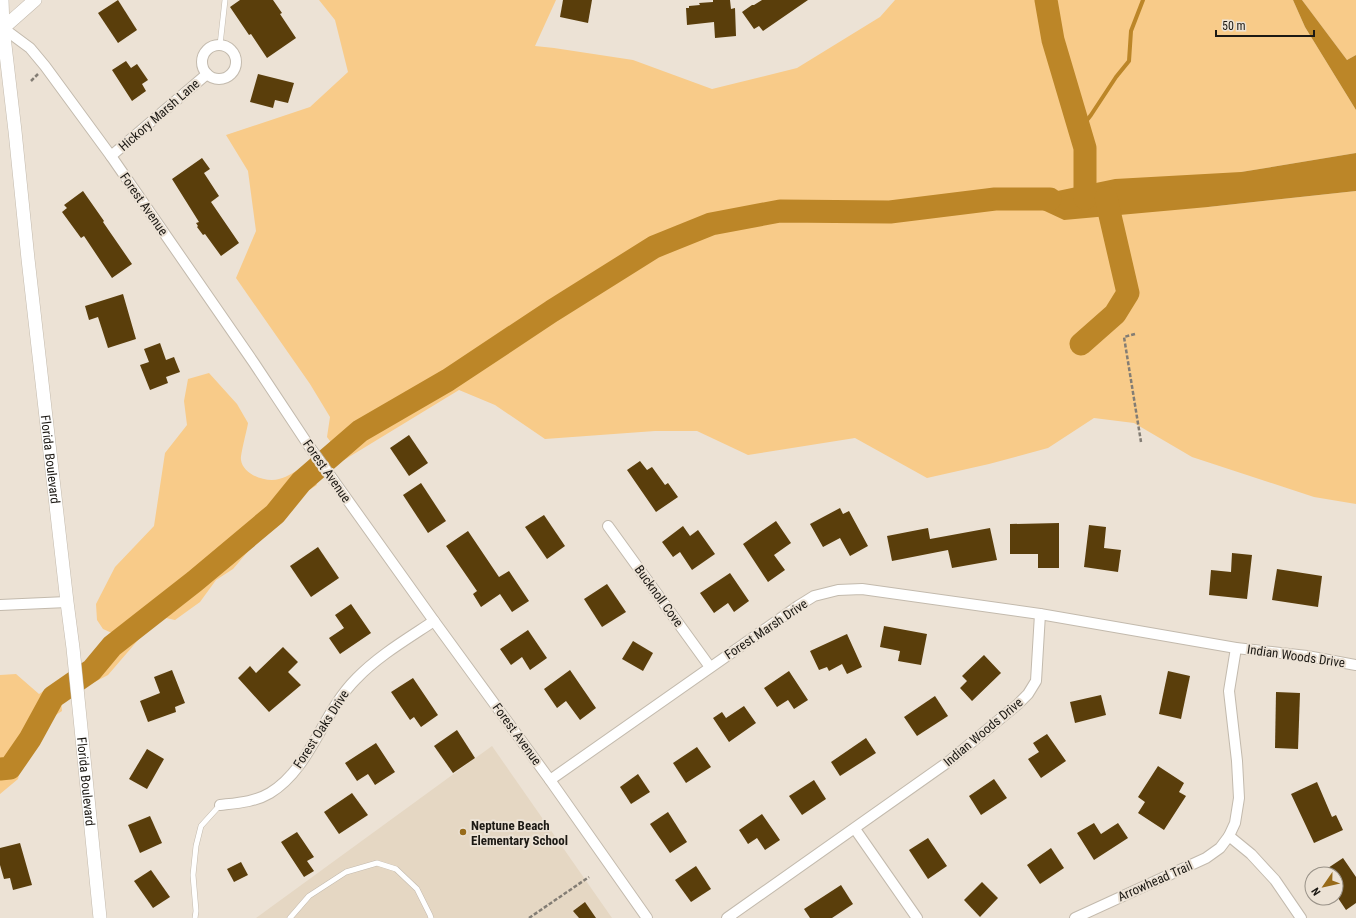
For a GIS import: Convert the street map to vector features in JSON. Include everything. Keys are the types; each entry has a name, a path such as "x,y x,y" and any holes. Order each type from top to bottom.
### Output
{"street":[{"name":"Florida Boulevard","path":"2,0 2,30 16,131 28,259 66,602 81,721 100,918"},
{"path":"2,30 35,0"},
{"name":"Forest Avenue","path":"2,30 30,48 111,156 254,363 309,446 550,780 647,918"},
{"name":"Hickory Marsh Lane","path":"220,45 227,46 232,50 236,56 237,63 231,75 226,78 219,79 212,78 207,74 203,68 202,61 208,49 213,46 220,45"},
{"name":"Hickory Marsh Lane","path":"111,156 207,74"},
{"name":"Bucknoll Cove","path":"608,526 710,666"},
{"name":"Forest Marsh Drive","path":"550,780 710,666 814,596 838,590 862,589 1040,614"},
{"path":"0,605 66,602"},
{"name":"Indian Woods Drive","path":"727,918 948,762 1018,704 1028,694 1036,681 1040,614 1236,648 1306,656 1356,665"},
{"name":"Forest Oaks Drive","path":"220,806 248,802 263,796 270,793 289,778 304,759 330,714 355,679 377,661 434,621"},
{"name":"Indian Woods Drive","path":"1229,836 1235,824 1238,798 1237,761 1229,691 1236,648"},
{"path":"855,829 917,918"},
{"path":"1229,836 1251,854 1275,880 1301,918"},
{"name":"Arrowhead Trail","path":"1075,918 1206,858 1220,848 1229,836"}],"lane":[{"path":"220,45 225,0"},
{"path":"195,918 194,875 196,846 201,826 220,806"},
{"path":"290,918 309,896 346,872 377,863 396,869 417,889 431,918"}],"path":[{"path":"1135,334 1124,337 1141,442"},
{"path":"529,918 589,877"}],"shaded area":[{"path":"319,0 556,0 535,46 633,60 712,89 797,68 880,17 895,0 1293,0 1305,27 1356,110 1356,153 1241,172 1208,207 1356,191 1356,504 1314,497 1192,457 1134,423 1094,418 1048,448 989,464 927,478 855,438 748,455 697,431 655,431 545,439 495,405 459,390 344,460 327,437 330,417 310,384 236,278 256,231 248,171 226,135 310,107 348,72 335,20"},
{"path":"1293,0 1302,0 1347,60 1356,55 1356,110 1305,27"},
{"path":"1302,0 1356,0 1356,55 1347,60"},
{"path":"1356,153 1356,191 1208,207 1064,220 1019,199 1115,179 1241,172"},
{"path":"209,373 237,404 248,423 241,458 246,470 256,477 274,480 286,477 305,466 317,485 292,501 287,517 277,527 256,542 233,569 216,580 200,602 175,620 166,618 151,625 108,675 91,684 89,658 112,633 103,629 97,620 96,604 115,567 154,526 165,453 187,425 184,401 188,379"},
{"path":"16,674 39,694 59,681 62,711 45,722 27,754 21,767 18,779 0,794 0,675"},
{"name":"Neptune Beach Elementary School","path":"492,746 612,918 256,918"}],"building":[{"path":"118,0 137,30 118,43 98,13"},
{"path":"240,0 273,0 282,13 280,14 296,38 267,58 230,7"},
{"path":"563,0 592,0 588,23 560,17"},
{"path":"713,0 730,0 731,9 735,8 736,36 715,38 714,22 687,25 686,8 689,8 689,6 700,5 699,3 713,2"},
{"path":"762,0 808,0 763,31 759,26 754,29 742,12"},
{"path":"126,61 131,68 137,64 148,80 142,84 146,91 132,101 112,70"},
{"path":"258,74 294,83 288,103 275,100 273,108 250,102"},
{"path":"202,158 210,169 204,173 219,196 211,202 239,243 221,256 205,234 203,235 197,227 198,226 196,223 199,222 172,179"},
{"path":"83,191 132,264 112,278 84,236 81,238 62,212 67,208 64,205"},
{"path":"123,294 136,339 108,348 98,317 89,320 85,306"},
{"path":"160,343 166,360 174,357 180,372 166,377 168,383 150,390 140,365 149,362 144,349"},
{"path":"409,435 428,463 409,476 390,448"},
{"path":"640,461 647,470 652,467 665,485 668,483 678,497 656,512 627,470"},
{"path":"421,483 446,521 428,533 403,495"},
{"path":"840,508 843,514 849,511 868,546 850,556 840,538 823,547 810,524"},
{"path":"544,515 565,546 547,559 525,527"},
{"path":"776,521 791,543 774,555 785,570 768,582 743,544"},
{"path":"1059,523 1059,568 1038,568 1038,554 1010,554 1010,524"},
{"path":"1089,525 1106,527 1104,548 1121,550 1118,572 1084,567"},
{"path":"683,526 690,536 698,530 715,554 692,570 680,552 673,557 662,542"},
{"path":"928,528 930,539 990,528 997,560 952,568 948,550 892,561 887,536"},
{"path":"468,531 499,577 509,571 529,601 512,612 500,594 481,607 473,594 477,591 446,546"},
{"path":"318,547 339,578 311,597 290,566"},
{"path":"1232,553 1252,555 1247,599 1209,595 1211,570 1231,572"},
{"path":"1277,569 1322,576 1318,607 1272,600"},
{"path":"730,573 749,601 734,612 728,603 714,613 700,593"},
{"path":"607,584 626,612 602,627 584,599"},
{"path":"351,604 371,633 340,654 329,638 344,628 335,615"},
{"path":"884,626 927,634 921,665 898,661 900,651 880,647"},
{"path":"528,630 547,658 530,670 522,657 511,665 500,649"},
{"path":"847,634 862,667 847,674 842,664 829,671 827,667 819,670 810,651"},
{"path":"633,641 653,653 643,671 622,659"},
{"path":"283,647 298,662 288,672 301,685 269,712 238,678 250,666 256,673"},
{"path":"984,655 1001,673 972,701 960,688 967,681 962,676"},
{"path":"172,670 185,703 175,707 176,712 148,722 140,701 160,693 154,677"},
{"path":"570,670 596,708 580,720 566,701 557,708 544,689"},
{"path":"789,671 808,700 794,709 788,700 777,707 764,688"},
{"path":"1168,671 1190,676 1181,719 1159,714"},
{"path":"413,678 438,715 421,727 414,717 410,720 391,692"},
{"path":"1276,692 1300,693 1298,749 1275,748"},
{"path":"1101,695 1106,715 1075,723 1070,702"},
{"path":"935,696 948,716 917,736 904,717"},
{"path":"744,706 756,723 729,742 713,718 722,712 726,718"},
{"path":"457,730 475,758 453,773 434,746"},
{"path":"1047,734 1066,761 1041,778 1028,759 1039,752 1033,743"},
{"path":"866,738 876,753 840,776 831,762"},
{"path":"376,743 395,772 375,785 368,774 357,781 345,763"},
{"path":"697,747 711,767 686,783 673,763"},
{"path":"147,749 164,759 147,789 129,779"},
{"path":"1158,766 1184,783 1179,792 1186,796 1164,830 1138,813 1145,802 1138,797"},
{"path":"638,774 650,792 631,804 620,787"},
{"path":"994,779 1007,798 981,815 969,796"},
{"path":"814,780 826,799 802,815 789,796"},
{"path":"1317,782 1332,817 1336,815 1343,830 1314,843 1291,794"},
{"path":"352,793 368,815 339,834 324,812"},
{"path":"668,812 687,842 670,853 650,824"},
{"path":"762,814 780,840 765,850 757,838 748,844 739,830"},
{"path":"150,816 162,843 140,853 128,825"},
{"path":"1094,823 1101,834 1118,823 1128,838 1094,860 1077,833"},
{"path":"297,832 314,857 307,861 314,871 304,877 281,842"},
{"path":"928,838 947,866 928,879 909,850"},
{"path":"20,843 32,885 13,890 10,878 4,879 0,865 0,848"},
{"path":"1051,848 1064,868 1040,884 1027,865"},
{"path":"1343,858 1356,877 1356,903 1346,910 1343,906 1344,866 1331,866"},
{"path":"241,862 248,875 234,882 227,869"},
{"path":"696,866 711,889 691,902 675,880"},
{"path":"151,870 170,897 153,908 134,881"},
{"path":"982,882 998,898 980,917 964,900"},
{"path":"841,885 853,904 832,918 810,918 804,909"},
{"path":"585,902 596,918 579,918 573,911"}],"waterway":[{"path":"1046,0 1053,40 1085,148 1085,198"},
{"path":"1080,129 1129,61 1131,31 1143,0"},
{"path":"1081,344 1115,314 1128,293 1106,198"},
{"path":"0,769 10,768 30,739 53,697 92,670 112,646 195,581 275,514 301,482 360,431 448,380 552,311 654,247 711,224 780,211 890,212 995,199 1050,199"}],"place":[{"name":"Neptune Beach Elementary School","path":"463,832"}]}
